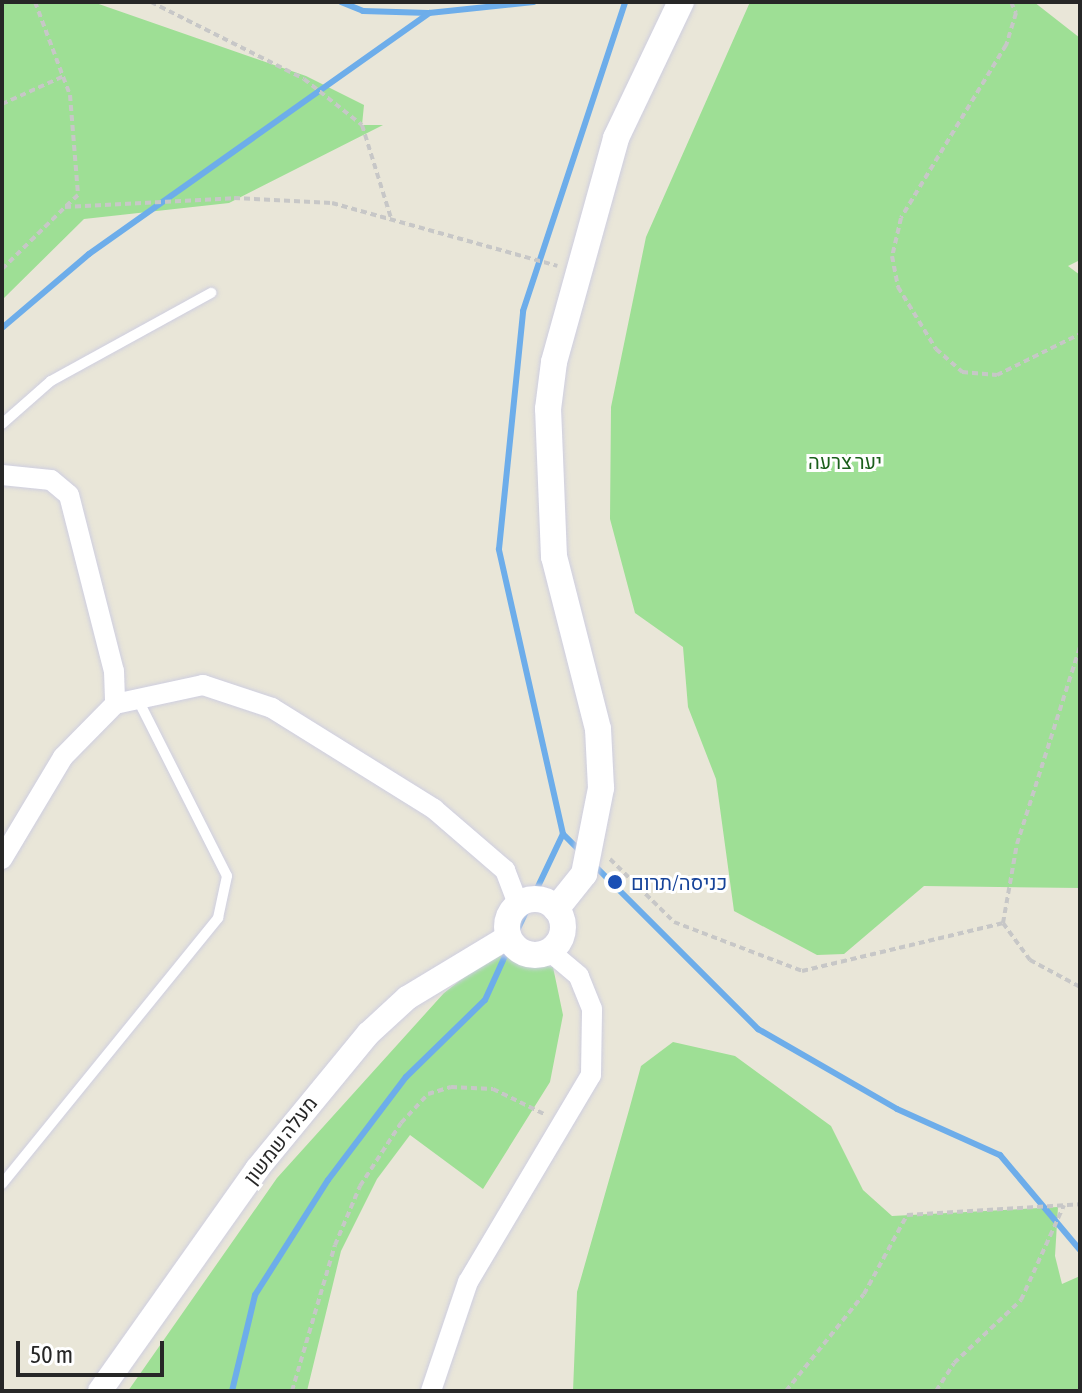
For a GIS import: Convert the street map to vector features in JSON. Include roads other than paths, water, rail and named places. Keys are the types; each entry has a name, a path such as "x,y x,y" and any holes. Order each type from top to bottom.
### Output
{"main road":[{"path":"556,909 578,888 594,843 598,729 554,557 549,475 554,362 616,138 681,2"},
{"path":"538,899 556,909 562,931 549,951 525,953 508,937 508,919 518,904 538,899"}],"street":[{"path":"2,475 51,480 69,495 114,671 115,704"},
{"path":"2,859 63,757 115,704 203,685 272,708 473,838 505,870 518,904"},
{"name":"מעלה שמשון","path":"100,1391 257,1169 368,1034 407,998 508,937"},
{"path":"431,1391 468,1282 566,1125 591,1075 597,1040 579,976 549,951"}],"lane":[{"path":"2,424 51,381 211,293"},
{"path":"2,1184 218,918 227,876 137,698"}],"waterway":[{"path":"341,2 363,11 429,13 533,2"},
{"path":"514,937 563,834 499,549 523,311 625,2"},
{"path":"2,328 89,254 429,13"},
{"path":"563,834 581,852"},
{"path":"595,866 758,1029 897,1109 1000,1155 1080,1250"},
{"path":"232,1391 255,1295 328,1180 406,1077 485,1000 509,947"}],"place":[{"name":"כניסה/תרום","path":"615,882"}],"park label":[{"name":"יער צרעה","path":"845,461"}]}
